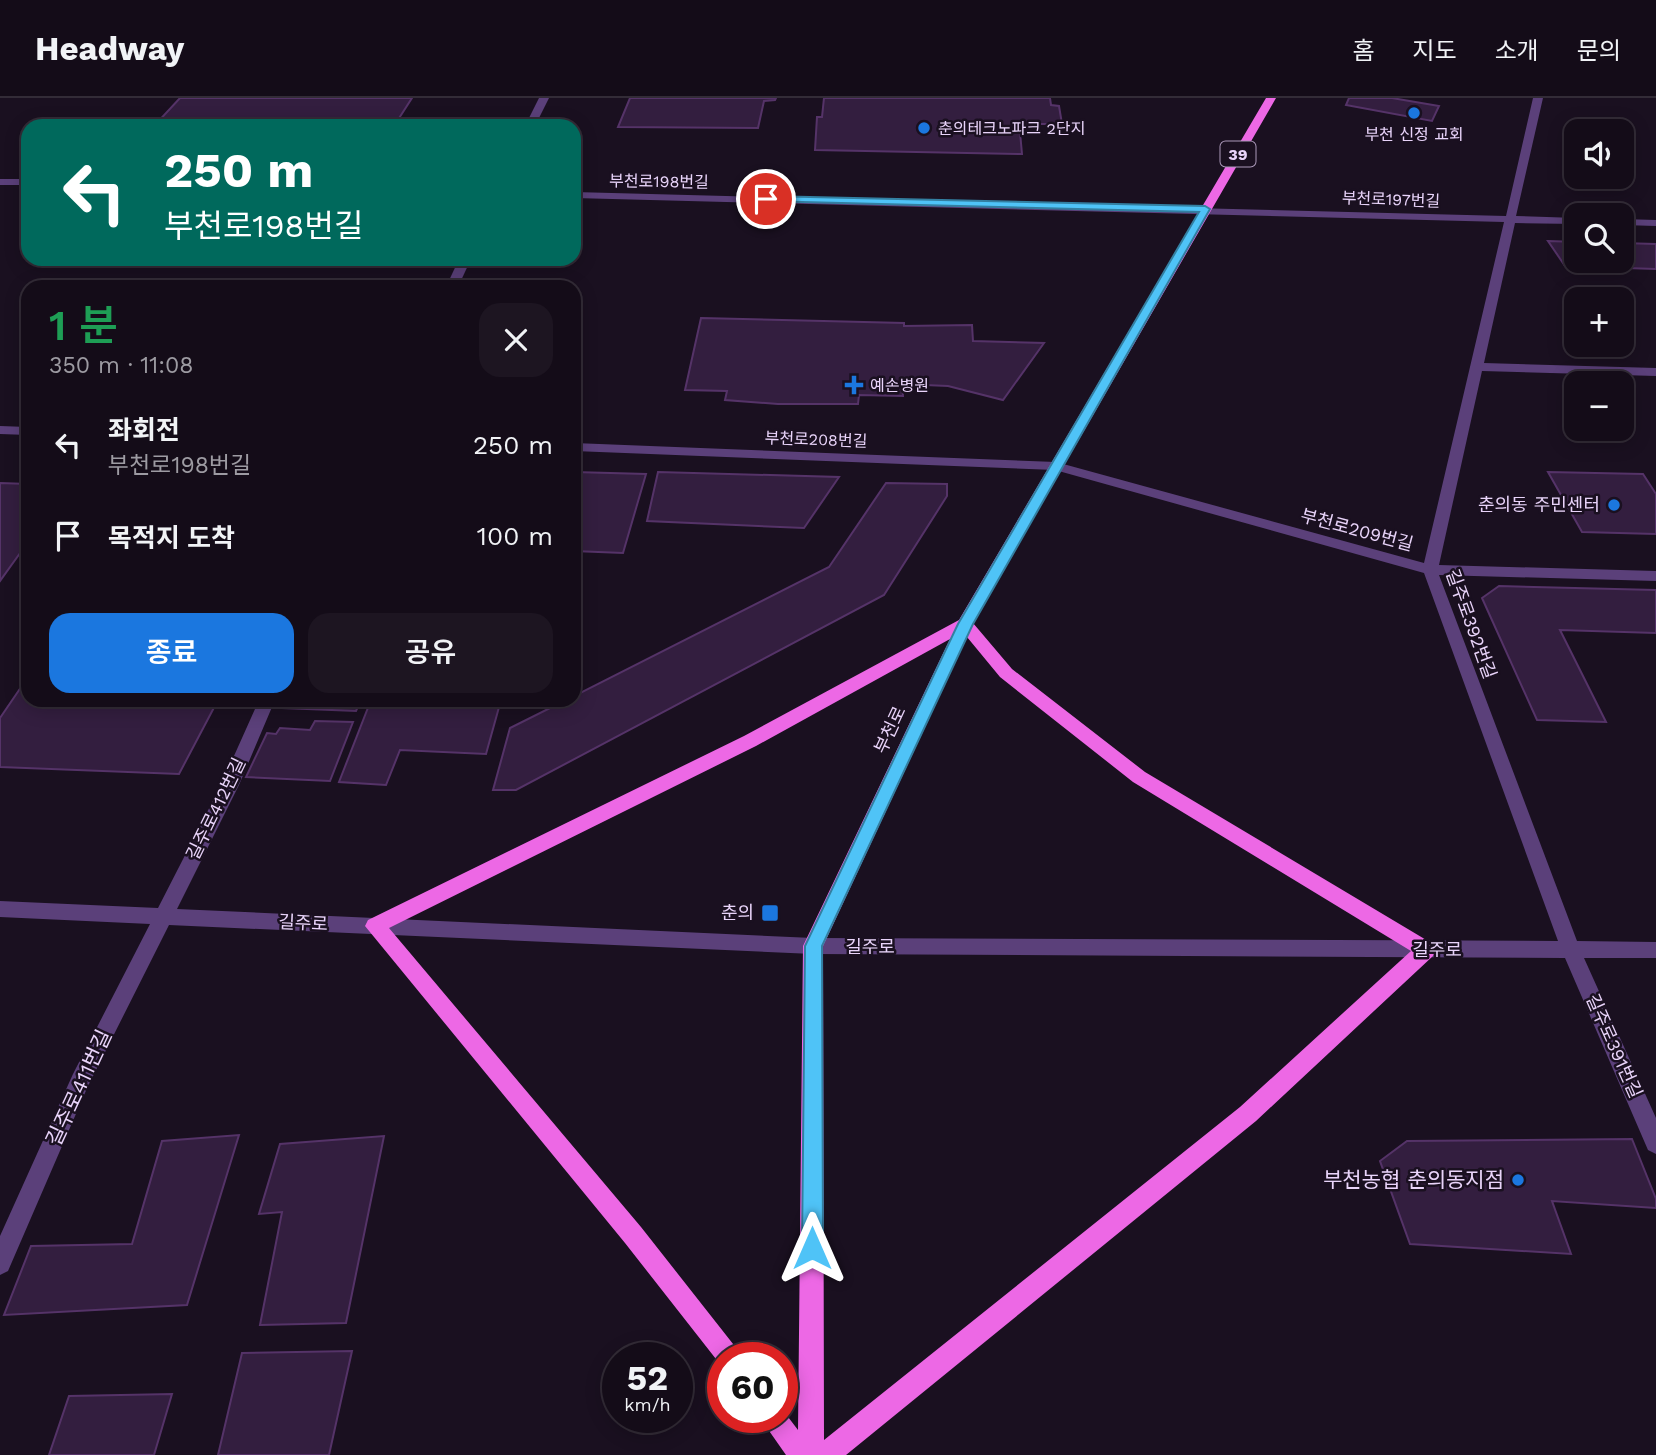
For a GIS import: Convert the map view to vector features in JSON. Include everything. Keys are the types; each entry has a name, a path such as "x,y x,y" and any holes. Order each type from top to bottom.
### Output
{"main road":[{"name":"부천로","path":"811,1455 813,946 965,624 1271,98"},
{"path":"716,1342 633,1235 375,926 750,741 965,624 1006,673 1139,777 1426,950 1248,1114 826,1455"},
{"path":"785,1433 802,1455"}],"street":[{"path":"534,119 544,98"},
{"name":"길주로392번길","path":"1538,98 1430,570 1571,950"},
{"path":"0,181 21,182"},
{"name":"부천로198번길","path":"581,195 1205,209"},
{"name":"부천로197번길","path":"1205,209 1564,221"},
{"path":"1634,222 1656,223"},
{"path":"1476,368 1656,372"},
{"path":"0,430 21,431"},
{"name":"부천로208번길","path":"581,447 1056,467"},
{"name":"부천로209번길","path":"1056,467 1430,570 1656,576"},
{"name":"길주로412번길","path":"163,916 230,785 264,707"},
{"name":"길주로","path":"0,909 813,946 1656,950"},
{"name":"길주로411번길","path":"0,1263 80,1081 163,916"},
{"name":"길주로391번길","path":"1571,950 1656,1143"}],"building":[{"path":"180,98 412,98 398,119 160,119"},
{"path":"630,98 776,98 764,101 758,128 618,127"},
{"name":"춘의테크노파크 2단지","path":"824,98 1050,98 1051,105 1059,106 1062,124 1032,124 1033,132 1020,132 1022,154 815,150 817,117 822,117"},
{"name":"부천 신정 교회","path":"1349,98 1392,98 1439,106 1432,121 1346,105"},
{"path":"1548,241 1564,242 1564,265"},
{"path":"1634,243 1656,244 1656,269 1634,268"},
{"path":"701,318 904,323 904,326 972,325 973,341 1044,343 1003,400 948,386 902,384 903,396 859,395 858,404 778,404 725,400 727,391 685,390"},
{"path":"581,472 646,474 623,553 581,551"},
{"path":"658,472 839,477 804,528 647,521"},
{"path":"1548,472 1643,474 1656,494 1656,534 1582,532"},
{"path":"0,483 21,484 21,552 0,581"},
{"path":"886,483 947,484 947,496 884,595 516,790 493,790 510,728 552,707 581,707 581,692 829,567"},
{"path":"1499,586 1656,590 1656,633 1560,630 1606,722 1537,720 1482,598"},
{"path":"21,687 21,707 214,707 179,774 0,767 0,718"},
{"path":"284,707 358,707 356,711"},
{"path":"368,707 499,707 486,754 400,750 386,785 339,782"},
{"path":"315,721 353,722 330,781 246,777 267,733 276,734 280,728 310,730"},
{"path":"239,1135 187,1305 4,1315 31,1246 132,1244 162,1141"},
{"path":"384,1136 346,1323 260,1325 282,1212 259,1214 280,1144"},
{"name":"부천농협 춘의동지점","path":"1632,1139 1656,1199 1656,1208 1552,1201 1571,1254 1410,1244 1380,1161 1407,1141"},
{"path":"352,1351 329,1455 218,1455 242,1353"},
{"path":"172,1394 154,1455 49,1455 69,1396"}],"place":[{"name":"부천 신정 교회","path":"1414,113"},
{"name":"춘의테크노파크 2단지","path":"924,128"},
{"name":"예손병원","path":"854,385"},
{"name":"춘의동 주민센터","path":"1614,505"},
{"name":"춘의","path":"770,913"},
{"name":"부천농협 춘의동지점","path":"1518,1180"}],"route":[{"path":"766,199 1205,209 965,624 813,946 812,1248"}]}
